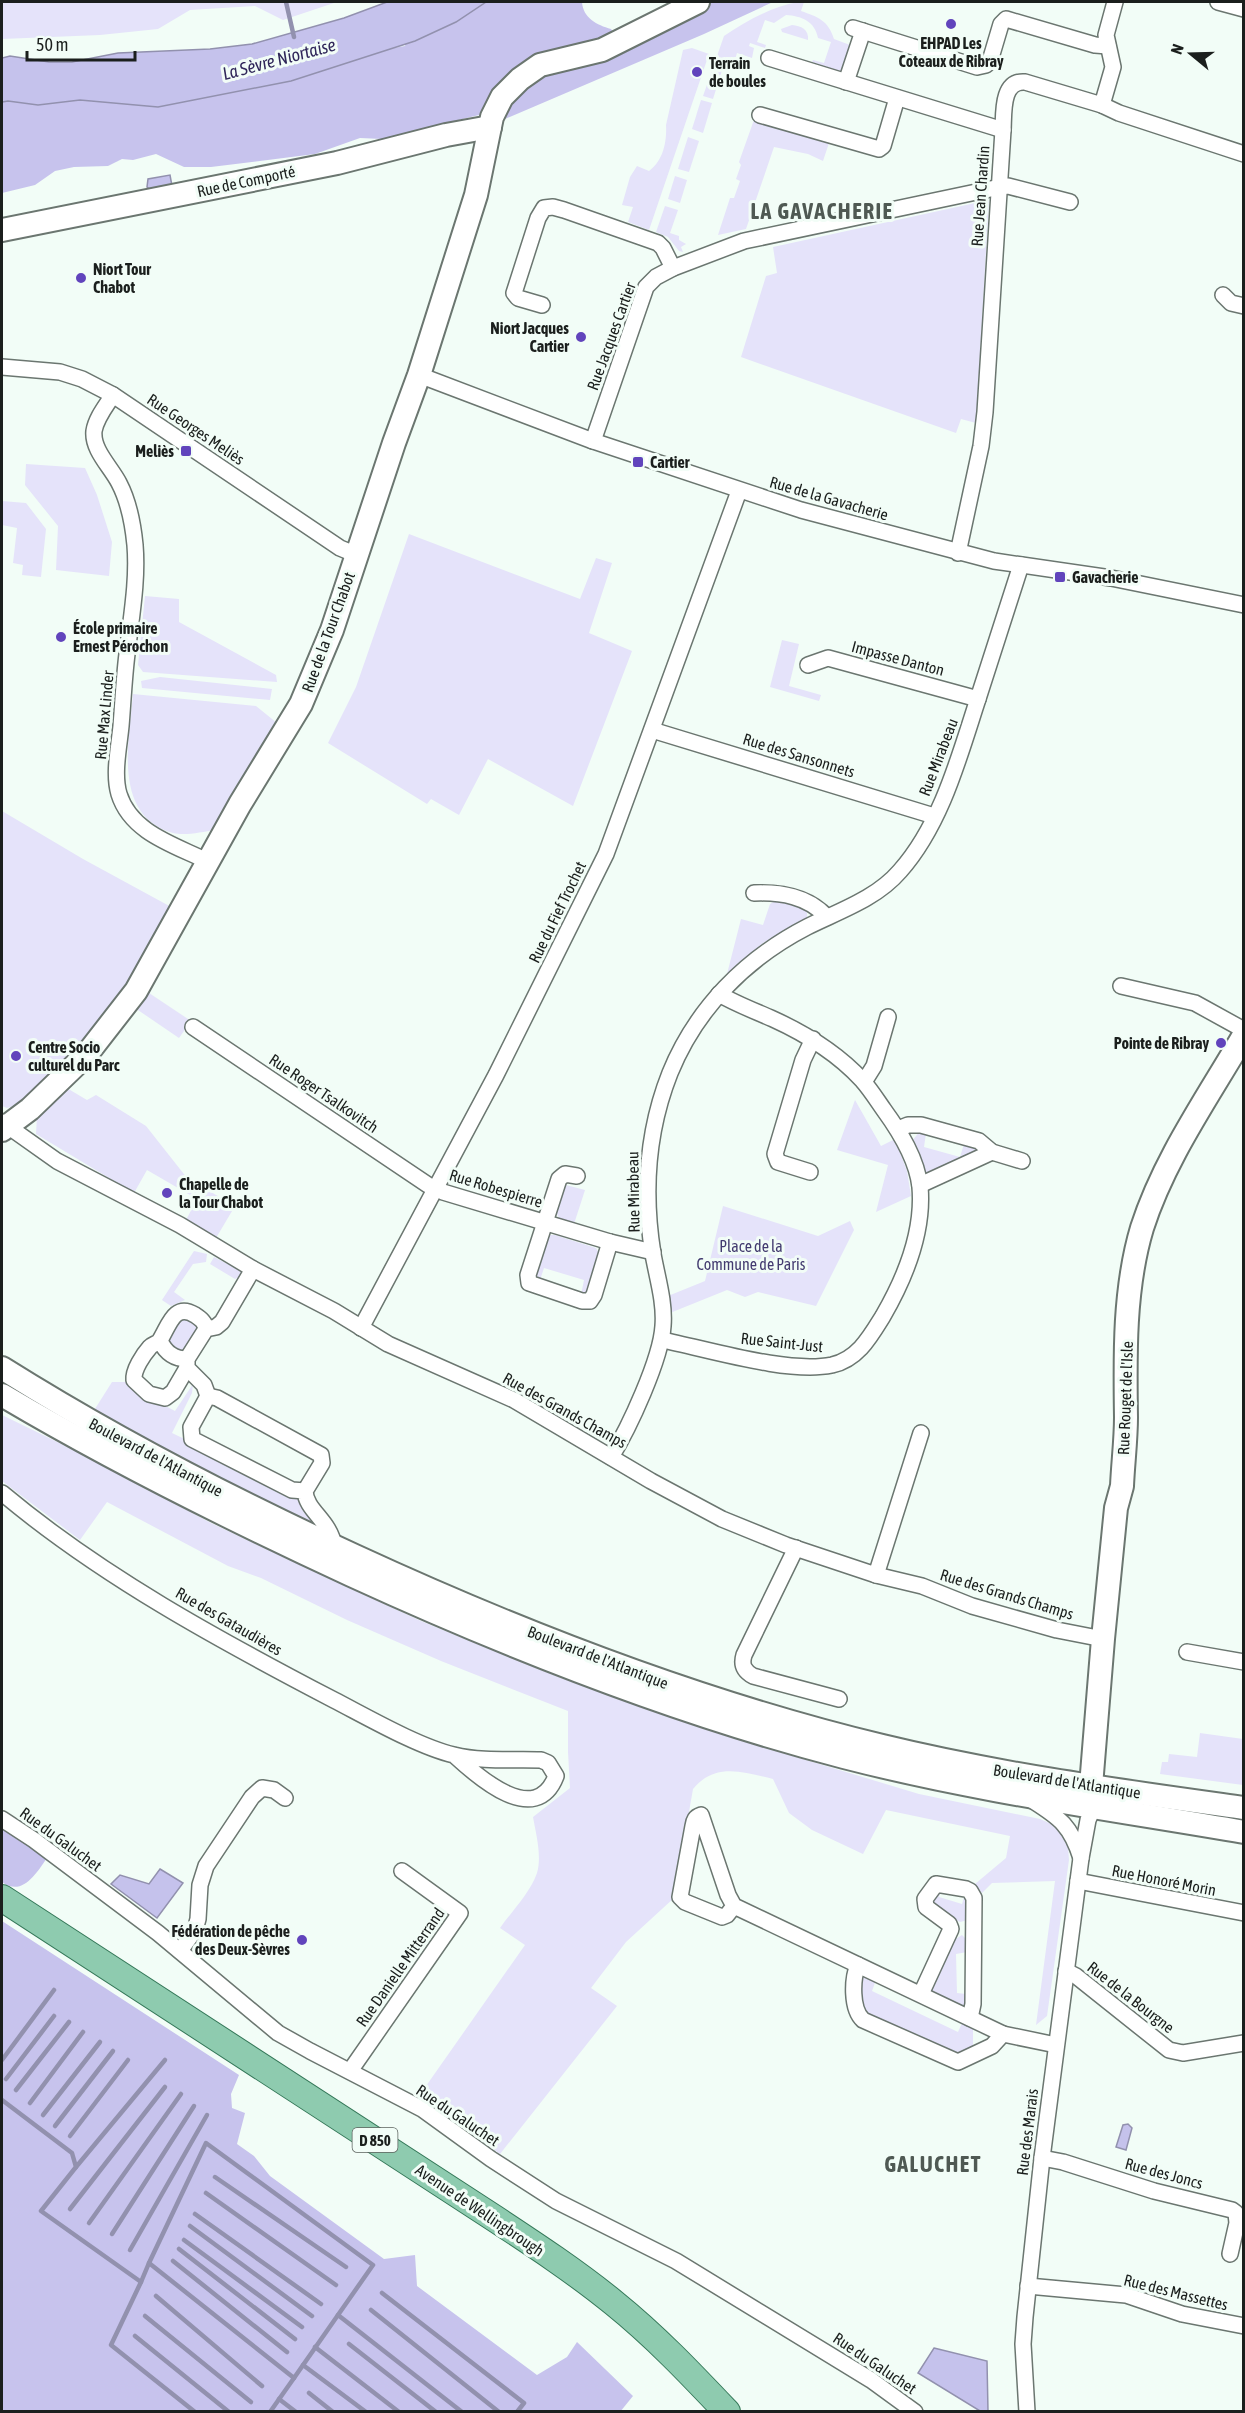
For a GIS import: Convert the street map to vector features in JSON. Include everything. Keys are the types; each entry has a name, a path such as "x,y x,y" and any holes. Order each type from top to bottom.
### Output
{"main road":[{"name":"Avenue de Wellingbrough","path":"2,1898 485,2211 574,2272 616,2304 679,2361 727,2411"}],"street":[{"name":"Rue de la Tour Chabot","path":"3,1126 61,1081 87,1054 136,991 207,861 301,704 332,630 419,375 476,195 490,127 502,97 530,71 554,61 602,50 698,2"},
{"path":"1102,105 1113,67 1108,46 1107,27 1115,2"},
{"path":"1218,2 1244,9"},
{"path":"846,82 858,29 977,67 986,65 990,61 1001,24 1006,19 1095,45 1108,46"},
{"path":"769,58 1003,130"},
{"name":"Rue Jean Chardin","path":"958,553 981,446 985,412 1003,130 1006,96 1011,85 1016,82 1025,82 1102,105 1119,113 1244,154"},
{"path":"760,115 879,149 883,146 897,98"},
{"name":"Rue de Comporté","path":"2,230 325,165 446,135 490,127"},
{"name":"Rue Jacques Cartier","path":"593,441 646,287 656,277 673,268 744,241 1000,187 1008,186 1070,202"},
{"path":"542,305 518,298 514,293 538,218 544,208 564,210 658,243 673,268"},
{"path":"1223,295 1231,303 1244,306"},
{"name":"Rue Georges Meliès","path":"2,367 60,372 82,379 113,395 340,548 357,555"},
{"name":"Rue de la Gavacherie","path":"419,375 593,441 739,491 958,553 1111,578 1244,605"},
{"name":"Rue Max Linder","path":"113,395 98,419 94,438 125,496 133,528 136,568 120,735 117,782 119,794 124,806 151,834 207,861"},
{"name":"Rue du Fief Trochet","path":"362,1328 496,1075 606,854 739,491"},
{"name":"Rue Mirabeau","path":"611,1457 652,1371 662,1340 664,1313 653,1252 648,1166 655,1120 662,1094 681,1048 719,994 742,970 775,945 871,895 900,872 916,850 934,816 958,760 1021,565"},
{"name":"Impasse Danton","path":"808,665 828,658 978,699"},
{"name":"Rue des Sansonnets","path":"652,730 934,816"},
{"path":"754,893 776,892 806,900 827,917"},
{"path":"1121,986 1195,1003 1244,1033"},
{"name":"Rue Saint-Just","path":"662,1340 757,1361 831,1365 845,1360 869,1340 898,1290 907,1271 917,1226 920,1185 907,1146 898,1129 864,1082 813,1039 719,994"},
{"path":"864,1082 874,1066 888,1017"},
{"name":"Rue Roger Tsalkovitch","path":"193,1027 436,1188"},
{"name":"Rue Rouget de l'Isle","path":"1093,1796 1102,1639 1116,1508 1122,1486 1130,1285 1142,1230 1165,1174 1244,1033"},
{"path":"810,1172 778,1162 775,1154 803,1060 813,1039"},
{"path":"898,1129 908,1125 921,1125 979,1141 992,1152 1022,1161"},
{"name":"Rue des Grands Champs","path":"3,1126 57,1161 180,1225 253,1269 402,1350 514,1400 715,1516 796,1548 876,1575 922,1586 972,1606 1057,1630 1102,1639"},
{"path":"920,1185 992,1152"},
{"name":"Rue Robespierre","path":"577,1176 565,1174 558,1179 528,1275 529,1283 537,1288 582,1301 590,1301 594,1295 610,1242"},
{"name":"Rue Robespierre","path":"436,1188 610,1242 645,1252 653,1252"},
{"path":"206,1329 216,1327 222,1322 253,1269"},
{"path":"184,1311 198,1317 206,1325 206,1329 173,1392 165,1398 156,1398 136,1385 134,1372 151,1346 160,1341 174,1315 184,1311"},
{"path":"160,1341 169,1354 187,1364 204,1385 208,1396 191,1427 192,1439 292,1490 305,1491"},
{"name":"Boulevard de l'Atlantique","path":"2,1368 134,1447 268,1516 410,1581 559,1643 644,1675 751,1710 903,1751 993,1770 1244,1832"},
{"name":"Boulevard de l'Atlantique","path":"2,1395 178,1492 273,1539 409,1602 561,1665 670,1705 773,1737 906,1772 1024,1796 1093,1796 1244,1808"},
{"path":"208,1396 217,1398 321,1455 322,1463 305,1491 306,1500 330,1529 334,1546"},
{"path":"876,1575 921,1433"},
{"name":"Rue des Gataudières","path":"2,1493 54,1534 141,1590 240,1649 355,1710 417,1741 454,1755 541,1760 548,1763 556,1776 552,1787 544,1795 534,1799 524,1799 515,1797 478,1778 454,1755"},
{"path":"796,1548 744,1655 742,1665 753,1676 839,1699"},
{"path":"1187,1652 1244,1662"},
{"path":"180,1951 195,1930 200,1885 206,1866 252,1797 262,1788 274,1790 285,1798"},
{"path":"1024,1796 1063,1822 1076,1841 1081,1858"},
{"name":"Rue des Marais","path":"1027,2412 1023,2344 1028,2286 1056,2045 1081,1858 1093,1796"},
{"path":"734,1906 722,1917 685,1902 680,1897 694,1819 698,1816 701,1815 734,1906 1003,2034 1056,2045"},
{"name":"Rue du Galuchet","path":"2,1818 180,1951 278,2032 422,2109 491,2159 556,2201 676,2261 871,2380 915,2412"},
{"name":"Rue Danielle Mitterrand","path":"350,2071 460,1913 402,1871"},
{"name":"Rue Honoré Morin","path":"1078,1881 1244,1913"},
{"path":"951,1929 949,1924 929,1911 925,1904 929,1890 936,1884 970,1891 974,1898 974,2004 970,2018"},
{"path":"951,1929 973,1928"},
{"path":"921,1994 951,1929"},
{"path":"858,1965 854,1979 858,2014 863,2020 958,2062 992,2046 1003,2034"},
{"name":"Rue de la Bourgne","path":"1066,1971 1076,1976 1169,2050 1183,2053 1244,2043"},
{"name":"Rue des Joncs","path":"1042,2158 1063,2162 1143,2188 1232,2210 1236,2213 1237,2223 1230,2253"},
{"name":"Rue des Massettes","path":"1028,2286 1126,2295 1182,2314 1244,2326"}],"green space":[{"path":"2,2 337,2 283,20 255,6 190,10 158,29 100,35 2,39"},
{"path":"804,2 801,11 817,17 829,27 834,39 850,45 842,72 812,62 813,60 824,63 831,42 818,38 814,27 807,20 786,15 774,23 765,20 757,42 766,45 765,48 750,43 749,46 754,48 752,58 737,53 734,63 749,68 747,72 724,64 713,99 703,96 724,36 759,15"},
{"path":"792,25 804,29 808,40 782,32 781,29"},
{"path":"692,48 709,54 649,230 628,222 633,207 622,205 630,177 637,166 649,171 661,157 683,50"},
{"path":"701,100 712,103 703,133 692,129"},
{"path":"755,117 830,140 823,161 808,154 774,147 746,229 718,235 730,198 734,198 740,181 736,179 741,165 739,162"},
{"path":"688,137 699,141 689,172 678,169"},
{"path":"675,176 687,180 680,203 668,199"},
{"path":"989,200 976,423 961,419 956,433 741,357 766,276 777,273 773,247"},
{"path":"665,206 678,210 670,233 679,236 679,240 686,244 681,247 683,252 679,251 668,237 656,232"},
{"path":"26,464 85,468 97,495 112,542 109,576 56,570 58,526 25,485"},
{"path":"2,501 26,503 46,529 41,577 22,575 23,565 13,563 17,528 2,525"},
{"path":"409,534 580,599 596,558 612,563 589,633 632,651 573,806 488,759 459,815 431,799 427,804 328,743 356,687"},
{"path":"145,596 179,599 179,622 276,675 277,682 143,672 138,665"},
{"path":"782,640 799,644 789,686 821,695 819,701 770,687"},
{"path":"160,677 272,689 270,700 142,688 141,681"},
{"path":"133,694 256,706 277,723 215,830 188,834 173,833 154,824 140,811 132,794 129,775 129,733"},
{"path":"2,811 173,908 131,982 95,1033 29,1102 7,1108 2,1106"},
{"path":"778,899 802,905 807,911 807,917 763,943 727,974 741,919 763,925 770,904"},
{"path":"146,991 191,1021 179,1038 135,1008"},
{"path":"65,1087 87,1100 96,1095 146,1126 187,1178 235,1206 216,1238 186,1220 197,1199 147,1170 134,1193 36,1134 37,1116"},
{"path":"855,1100 881,1146 895,1139 907,1171 911,1196 876,1212 888,1165 837,1150"},
{"path":"920,1131 926,1133 924,1147 960,1157 964,1144 975,1145 977,1151 930,1176 921,1172 912,1141"},
{"path":"566,1185 585,1190 574,1224 560,1220 554,1208 560,1188"},
{"name":"Place de la Commune de Paris","path":"723,1206 818,1236 850,1221 854,1230 816,1306 758,1292 745,1297 727,1290 670,1313 668,1296 705,1281"},
{"path":"548,1235 555,1235 596,1248 600,1255 589,1294 581,1295 584,1280 544,1268 539,1283 534,1279"},
{"path":"194,1251 207,1254 206,1262 193,1264 174,1292 185,1300 171,1306 162,1300"},
{"path":"214,1257 239,1270 241,1272 239,1277 235,1279 210,1264"},
{"path":"190,1317 200,1330 185,1353 172,1352 167,1336 177,1320"},
{"path":"112,1382 127,1382 148,1397 175,1411 193,1384 192,1393 172,1433 301,1495 320,1526 279,1510 93,1412"},
{"path":"2,1415 84,1455 211,1523 421,1621 561,1678 740,1740 919,1794 1040,1819 1056,1826 1068,1847 1069,1860 1047,2016 1036,2025 1055,1881 992,1883 982,1893 975,1884 1006,1858 1010,1836 886,1810 863,1854 812,1830 789,1813 773,1779 740,1772 720,1772 711,1775 693,1789 674,1898 626,1942 591,1988 617,2006 500,2154 419,2096 525,1945 500,1928 525,1895 537,1873 539,1852 533,1817 570,1788 568,1711 441,1661 347,1620 261,1578 228,1566 107,1502 80,1540 2,1481"},
{"path":"1200,1733 1243,1739 1243,1785 1160,1774 1162,1762 1168,1762 1169,1754 1197,1757"},
{"path":"941,1889 939,1897 962,1904 965,1894 969,1895 968,1920 960,1922 931,1907 929,1898"},
{"path":"962,1935 966,1939 967,1952 956,1954 957,1993 966,1994 967,2006 964,2009 931,1992 930,1989 954,1940"},
{"path":"865,1975 876,1980 872,1991 958,2032 962,2023 973,2029 973,2052 962,2058 868,2017 862,2008 861,1978"}],"shaded area":[{"path":"415,2 582,2 588,17 611,29 616,37 557,52 487,113 382,139 360,138 315,154 211,167 184,167 156,154 133,160 122,159 108,166 74,167 55,171 35,185 2,193 2,70 371,52 405,46"},
{"path":"712,2 773,2 505,119 500,116 530,79 640,38"},
{"path":"2,1828 47,1858 28,1882 16,1887 2,1882"},
{"path":"2,1921 239,2075 231,2094 232,2108 245,2113 237,2144 254,2156 270,2176 384,2259 415,2255 417,2286 537,2375 567,2357 577,2342 633,2396 620,2412 2,2411"}],"water":[{"name":"La Sèvre Niortaise","path":"387,2 486,2 456,22 415,41 291,81 158,107 80,100 38,105 2,102 2,58 10,56 49,62 72,62 118,53 210,49 252,44 344,18"},
{"path":"170,175 172,186 150,190 147,187 148,179"},
{"path":"160,1869 183,1883 157,1918 111,1884 120,1875 149,1884"},
{"path":"1128,2124 1132,2128 1126,2150 1116,2147 1123,2125"},
{"path":"934,2348 987,2361 988,2411 980,2411 918,2373"}],"waterway":[{"name":"La Sèvre Niortaise","path":"286,2 294,37"},
{"path":"2,2060 54,1990"},
{"path":"6,2079 54,2016"},
{"path":"16,2090 69,2022"},
{"path":"30,2103 83,2032"},
{"path":"43,2115 100,2042"},
{"path":"55,2126 113,2051"},
{"path":"70,2136 128,2060"},
{"path":"76,2167 165,2060"},
{"path":"70,2209 165,2087"},
{"path":"89,2223 181,2094"},
{"path":"2,2100 72,2153 76,2167 41,2211 141,2282 149,2263 294,2378 338,2315 462,2412"},
{"path":"112,2234 194,2106"},
{"path":"130,2250 207,2115"},
{"path":"149,2263 206,2143 373,2265 338,2315"},
{"path":"215,2177 346,2267"},
{"path":"206,2193 336,2285"},
{"path":"195,2214 321,2304"},
{"path":"190,2226 312,2316"},
{"path":"184,2240 302,2327"},
{"path":"179,2249 295,2339"},
{"path":"173,2261 287,2352"},
{"path":"141,2282 111,2345 195,2412"},
{"path":"382,2293 524,2403 517,2412"},
{"path":"156,2296 262,2386"},
{"path":"371,2310 499,2412"},
{"path":"145,2316 251,2402"},
{"path":"135,2336 229,2412"},
{"path":"349,2344 436,2412"},
{"path":"315,2347 399,2412"},
{"path":"303,2365 366,2412"},
{"path":"270,2412 294,2378"},
{"path":"309,2393 333,2412"},
{"path":"279,2399 296,2412"}],"place":[{"name":"EHPAD Les Coteaux de Ribray","path":"951,24"},
{"name":"Terrain de boules","path":"697,72"},
{"name":"Niort Tour Chabot","path":"81,278"},
{"name":"Niort Jacques Cartier","path":"581,337"},
{"name":"Meliès","path":"186,451"},
{"name":"Cartier","path":"638,462"},
{"name":"Gavacherie","path":"1060,577"},
{"name":"École primaire Ernest Pérochon","path":"61,637"},
{"name":"Pointe de Ribray","path":"1221,1043"},
{"name":"Centre Socio culturel du Parc","path":"16,1056"},
{"name":"Chapelle de la Tour Chabot","path":"167,1193"},
{"name":"Fédération de pêche des Deux-Sèvres","path":"302,1940"}],"district":[{"name":"LA GAVACHERIE","path":"822,211"},
{"name":"GALUCHET","path":"933,2164"}]}
